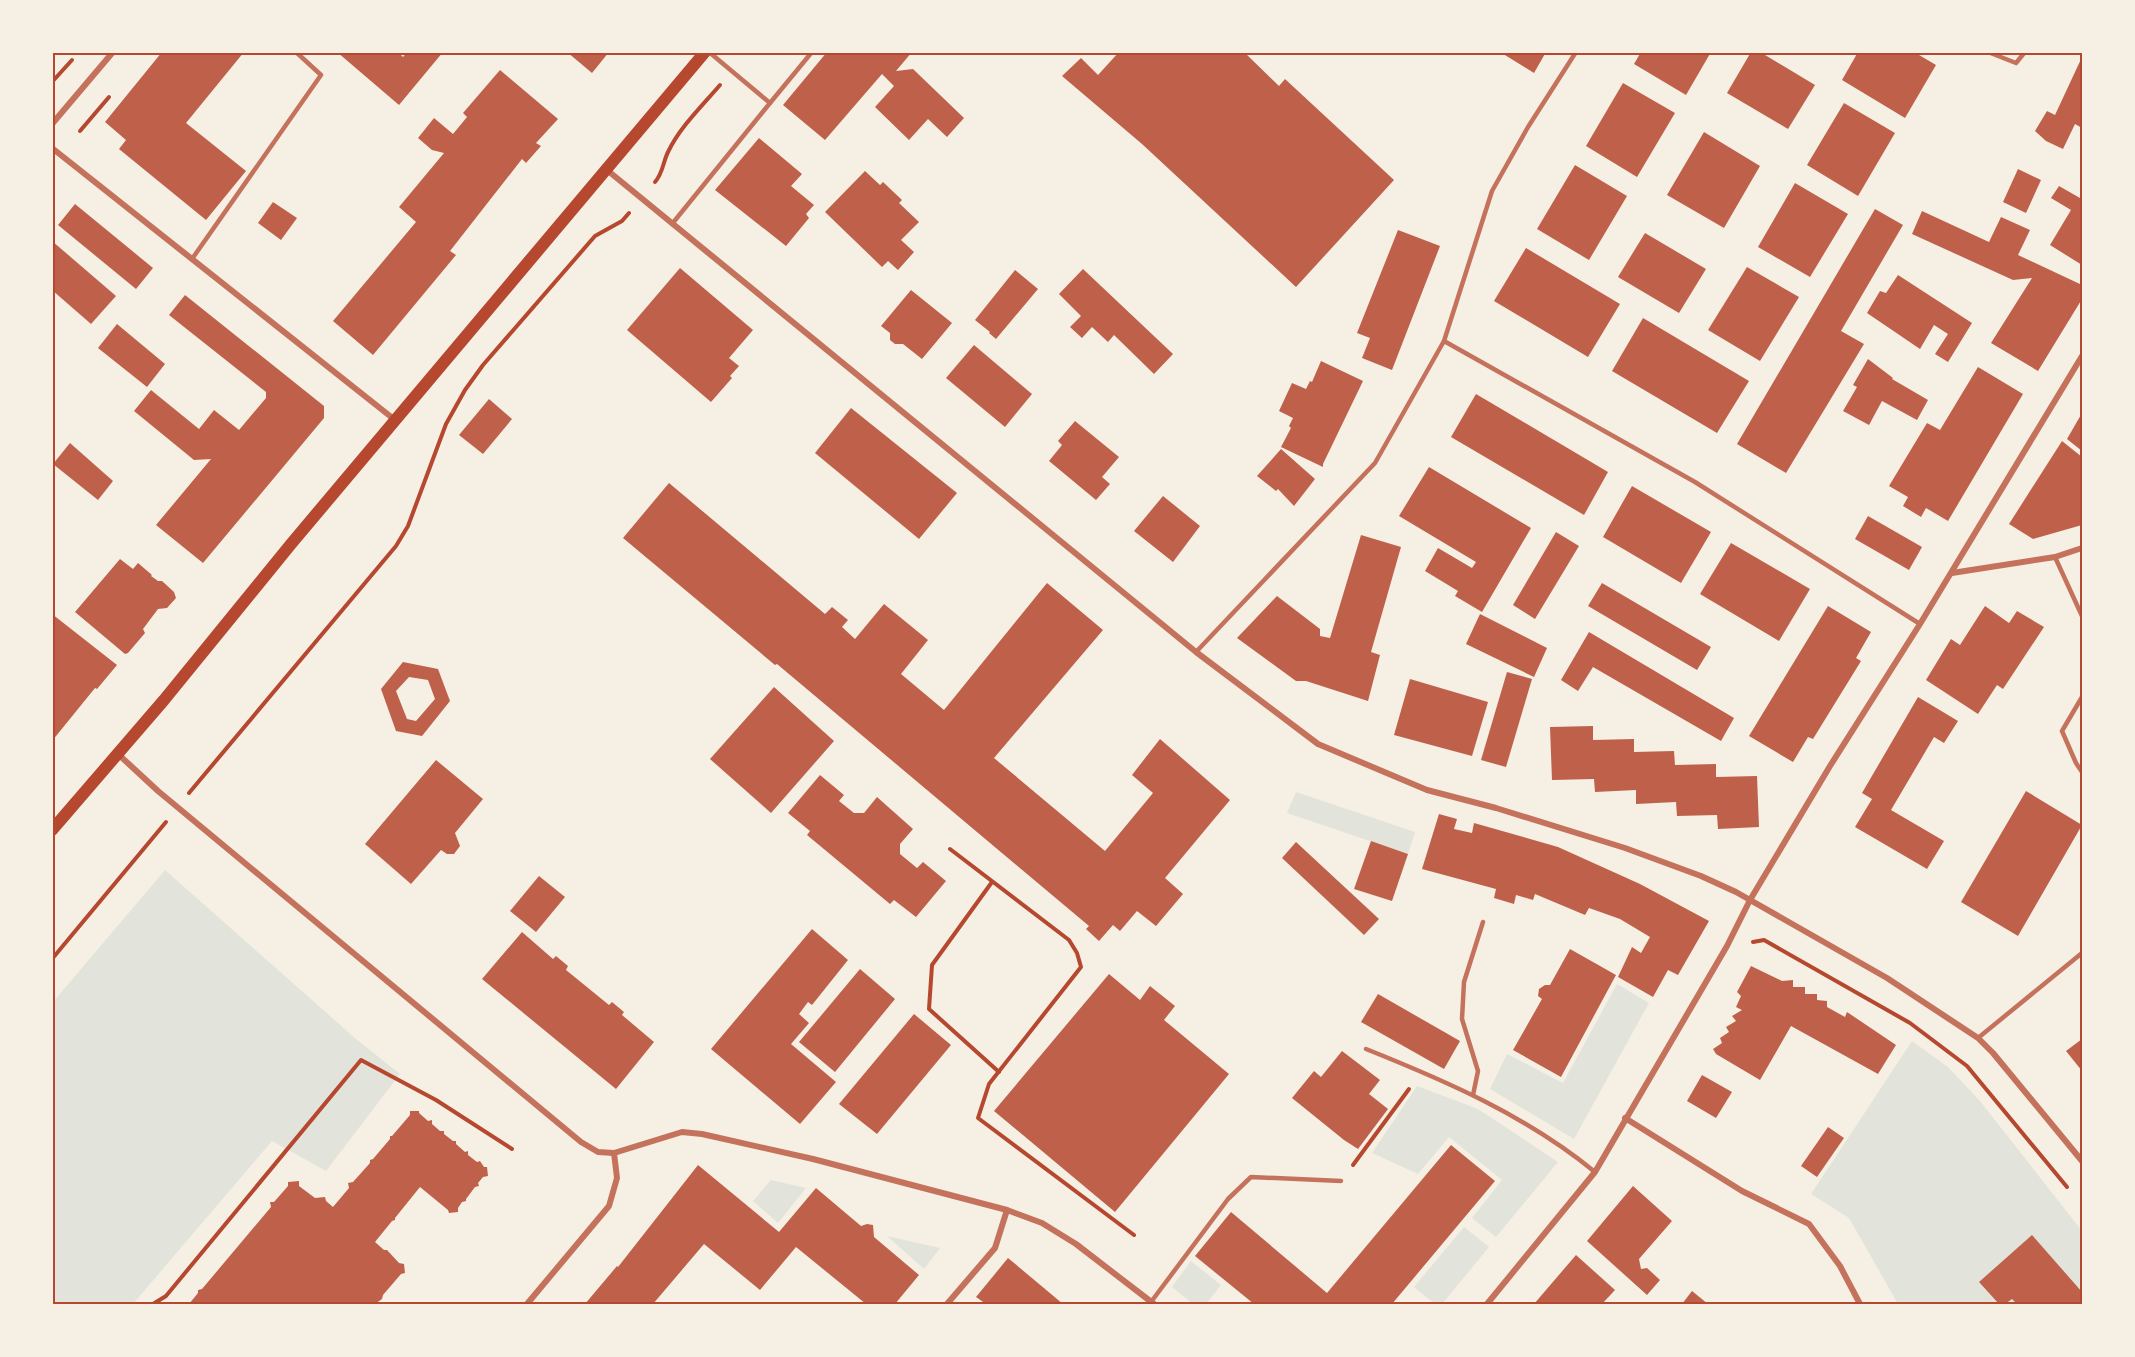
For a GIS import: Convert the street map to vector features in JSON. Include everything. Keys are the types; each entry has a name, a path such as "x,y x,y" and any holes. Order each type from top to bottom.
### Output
{"main road":[{"path":"52,830 707,52"}],"street":[{"path":"52,124 113,52"},
{"path":"52,148 395,420"},
{"path":"608,170 1196,652 1318,744 1427,790 1496,808 1625,848 1701,876 1750,900 1887,978 1978,1038 2082,1161"},
{"path":"1487,1305 1595,1172 1727,946 1750,900 1830,766 1952,573 2082,356"},
{"path":"1952,573 2055,558 2082,548"},
{"path":"117,754 580,1142 598,1152 614,1152 682,1132 702,1134 813,1159 1007,1210 1042,1223 1076,1244 1152,1303"},
{"path":"1625,1118 1742,1191 1809,1224 1840,1266 1860,1305"},
{"path":"528,1305 609,1206 617,1178 614,1152"},
{"path":"947,1305 995,1248 1007,1210"}],"lane":[{"path":"192,259 321,75 296,52"},
{"path":"707,52 770,103"},
{"path":"672,224 812,52"},
{"path":"1196,652 1375,463 1444,341 1492,191 1528,127 1576,52"},
{"path":"1988,52 2016,63 2025,52"},
{"path":"1444,341 1695,482 1920,624"},
{"path":"2055,558 2082,616"},
{"path":"2082,697 2062,731 2082,772"},
{"path":"1473,1095 1478,1071 1462,1018 1464,982 1483,922"},
{"path":"1978,1038 2082,953"},
{"path":"1366,1049 1486,1100 1574,1155 1595,1172"},
{"path":"1152,1303 1228,1199 1251,1177 1341,1181"}],"path":[{"path":"52,82 72,60"},
{"path":"52,959 396,546 408,526 446,424 465,390 483,365 595,236 622,221 661,176 667,153 681,131 731,72"},
{"path":"80,132 109,97"},
{"path":"950,849 1069,940 1077,953 1081,967 989,1084 978,1118 1134,1235"},
{"path":"992,882 932,965 929,1009 999,1072"},
{"path":"1747,950 1752,942 1764,940 1910,1023 1967,1066 2067,1187"},
{"path":"153,1305 166,1296 361,1060 436,1100 512,1149"},
{"path":"1341,1181 1422,1071"}],"shaded area":[{"path":"1296,792 1415,832 1408,854 1287,813"},
{"path":"165,870 356,1039 400,1074 326,1171 272,1141 133,1304 53,1304 53,1002"},
{"path":"1617,984 1649,1003 1574,1139 1490,1089 1507,1054 1563,1083"},
{"path":"1912,1041 1948,1067 1980,1101 2082,1231 2082,1304 1898,1304 1849,1218 1811,1194"},
{"path":"1417,1086 1478,1109 1558,1162 1496,1237 1472,1218 1502,1180 1449,1137 1418,1174 1372,1153"},
{"path":"771,1180 806,1188 778,1223 753,1201"},
{"path":"1464,1227 1489,1247 1442,1304 1435,1304 1414,1287"},
{"path":"887,1236 940,1248 924,1269"},
{"path":"1191,1261 1221,1285 1206,1304 1193,1304 1172,1287"}],"building":[{"path":"162,52 244,52 186,123 246,171 206,220 119,149 126,140 105,122"},
{"path":"337,52 398,52 403,57 407,52 443,52 399,105"},
{"path":"567,52 609,52 592,73"},
{"path":"827,52 912,52 896,71 913,69 964,118 947,137 928,119 909,140 875,107 894,86 882,74 825,140 783,105"},
{"path":"1119,52 1244,52 1279,86 1285,79 1394,180 1296,287 1142,144 1062,76 1081,58 1098,75"},
{"path":"1500,52 1546,52 1534,73"},
{"path":"1641,52 1711,52 1686,95 1634,64"},
{"path":"1751,52 1760,52 1815,85 1788,129 1727,93"},
{"path":"1858,52 1914,52 1936,65 1905,118 1842,80"},
{"path":"2082,57 2082,128 2075,124 2063,149 2046,141 2035,131 2047,111 2055,115"},
{"path":"500,70 558,119 536,143 541,146 526,163 522,159 450,251 456,255 373,355 333,321 416,222 399,207 444,153 432,150 418,138 434,118 453,134 467,117 463,113"},
{"path":"1623,83 1675,113 1637,177 1586,146"},
{"path":"1844,103 1895,133 1858,196 1807,165"},
{"path":"1704,132 1760,166 1724,228 1667,195"},
{"path":"759,138 802,174 791,186 814,205 806,214 809,218 786,246 715,190"},
{"path":"1575,165 1627,196 1589,260 1537,229"},
{"path":"2018,169 2041,180 2026,213 2003,202"},
{"path":"865,171 880,185 883,182 902,200 899,203 919,222 901,240 914,252 898,270 888,261 882,267 825,212"},
{"path":"1795,183 1848,214 1810,277 1758,247"},
{"path":"2059,186 2080,198 2082,193 2082,265 2050,245 2071,210 2051,198"},
{"path":"273,202 297,218 281,240 258,223"},
{"path":"75,204 153,268 136,289 58,225"},
{"path":"1875,209 1903,225 1841,331 1864,344 1786,473 1737,444"},
{"path":"1922,211 1989,242 2001,217 2030,230 2018,255 2082,285 2082,299 2038,371 1991,343 2032,278 2013,280 1912,234"},
{"path":"1398,230 1440,246 1392,370 1362,358 1370,338 1357,333"},
{"path":"1645,233 1706,269 1679,313 1618,277"},
{"path":"52,241 116,296 91,324 52,290"},
{"path":"1526,248 1620,304 1588,357 1494,301"},
{"path":"1747,267 1799,297 1760,361 1708,330"},
{"path":"680,268 753,330 729,358 739,366 730,376 732,378 711,402 627,330"},
{"path":"1083,269 1173,354 1154,374 1114,335 1108,342 1092,327 1082,338 1070,327 1081,316 1059,294"},
{"path":"1015,270 1038,289 996,339 975,320"},
{"path":"1898,275 1972,323 1948,362 1935,354 1948,334 1934,325 1920,349 1867,313 1880,291 1886,293"},
{"path":"911,290 952,323 922,359 903,344 895,344 890,340 890,333 881,326"},
{"path":"185,295 324,406 324,418 203,563 156,525 211,459 194,460 134,411 151,390 199,429 214,410 239,430 266,398 266,392 169,315"},
{"path":"1643,318 1749,381 1717,433 1612,371"},
{"path":"117,324 165,364 147,387 98,348"},
{"path":"974,345 1032,394 1005,427 946,378"},
{"path":"1868,359 1892,379 1928,400 1917,420 1882,401 1869,425 1843,411 1857,387 1853,385"},
{"path":"1321,361 1363,381 1323,467 1281,447 1291,428 1289,426 1293,418 1279,411 1292,383 1306,389 1310,381 1312,382"},
{"path":"1978,367 2023,394 1948,521 1926,508 1921,517 1903,506 1908,497 1889,486 1927,423 1940,430"},
{"path":"1476,394 1608,472 1584,515 1451,437"},
{"path":"489,399 512,419 483,454 459,435"},
{"path":"851,408 957,493 919,539 815,453"},
{"path":"2082,413 2082,451 2067,439"},
{"path":"1075,421 1119,457 1102,477 1110,484 1096,500 1049,461 1062,445 1058,441"},
{"path":"2062,441 2082,457 2082,525 2033,539 2009,524"},
{"path":"70,443 113,481 98,500 53,464"},
{"path":"1281,449 1315,479 1294,506 1278,489 1276,491 1257,476"},
{"path":"1429,467 1531,528 1482,612 1455,596 1458,591 1425,571 1438,548 1472,568 1476,562 1399,516"},
{"path":"669,483 825,614 832,607 848,620 842,627 855,639 884,604 928,640 901,674 944,710 1047,583 1103,630 994,758 1105,851 1153,793 1132,775 1160,739 1230,800 1165,878 1183,894 1156,926 1137,911 1120,931 1113,925 1099,941 1086,929 1089,926 623,538"},
{"path":"1632,486 1711,532 1681,583 1603,537"},
{"path":"1163,496 1200,526 1173,562 1134,531"},
{"path":"1868,516 1922,547 1909,570 1855,539"},
{"path":"1556,532 1579,546 1535,619 1513,605"},
{"path":"1361,535 1401,547 1371,652 1380,655 1368,701 1306,681 1296,681 1237,638 1277,596 1320,629 1320,636 1330,638"},
{"path":"1731,543 1810,589 1779,641 1700,594"},
{"path":"120,559 133,569 138,563 151,576 162,581 174,592 176,598 167,608 158,609 143,629 145,633 125,654 75,612"},
{"path":"1602,583 1711,647 1697,670 1588,606"},
{"path":"1828,606 1871,632 1856,658 1861,661 1813,739 1808,737 1793,762 1749,736"},
{"path":"1985,606 2009,623 2017,611 2044,627 2003,689 1997,685 1978,714 1926,680 1951,639 1960,645"},
{"path":"52,614 117,665 52,741 52,644 55,642 52,640"},
{"path":"1480,614 1547,648 1534,677 1466,644"},
{"path":"1589,632 1734,718 1721,741 1593,667 1578,691 1561,680"},
{"path":"403,662 438,669 450,701 422,736 396,731 381,689","holes":["409,677 428,680 435,699 416,721 407,719 396,691"]},
{"path":"1507,672 1532,679 1506,767 1481,760"},
{"path":"1410,679 1488,702 1472,756 1394,735"},
{"path":"774,687 834,741 771,813 710,759"},
{"path":"1918,697 1958,721 1944,743 1934,737 1891,810 1944,841 1927,869 1855,827 1872,799 1862,793"},
{"path":"1593,726 1593,740 1634,739 1634,752 1674,751 1675,765 1716,764 1716,777 1757,776 1759,827 1718,829 1717,815 1677,816 1676,802 1636,804 1636,790 1595,792 1594,779 1552,780 1550,727"},
{"path":"436,760 483,799 455,833 460,846 454,854 447,854 441,850 411,884 365,844"},
{"path":"820,775 844,795 839,801 854,813 864,813 877,797 913,829 900,844 900,854 917,868 923,862 946,881 916,917 894,900 890,904 807,835 810,831 788,813"},
{"path":"2026,791 2082,825 2018,936 1961,902"},
{"path":"1439,814 1457,819 1454,829 1472,833 1474,823 1558,847 1640,884 1709,921 1678,975 1668,970 1653,997 1618,977 1632,947 1641,953 1650,937 1620,919 1589,908 1585,915 1535,894 1533,900 1516,895 1514,904 1494,898 1496,889 1422,869"},
{"path":"1371,841 1408,854 1392,901 1354,889"},
{"path":"1296,842 1379,919 1364,935 1282,858"},
{"path":"539,876 565,897 536,932 510,911"},
{"path":"812,929 848,960 812,1005 808,1002 799,1014 809,1023 791,1044 836,1082 800,1124 711,1049"},
{"path":"522,932 553,959 556,956 568,966 566,970 609,1005 612,1002 624,1012 622,1015 654,1042 616,1089 482,979"},
{"path":"1570,949 1616,975 1561,1077 1513,1050 1542,999 1538,996 1539,989 1550,985"},
{"path":"1751,966 1782,981 1793,980 1793,987 1805,987 1805,994 1817,994 1817,1000 1827,1001 1827,1007 1845,1017 1847,1012 1896,1045 1878,1074 1791,1026 1760,1080 1716,1054 1713,1049 1722,1043 1720,1038 1729,1032 1726,1027 1736,1021 1732,1016 1742,1010 1736,1007 1741,996 1737,992"},
{"path":"860,969 895,999 835,1072 799,1042"},
{"path":"1109,974 1140,1000 1150,986 1175,1006 1164,1020 1229,1074 1115,1212 994,1111"},
{"path":"1378,994 1460,1041 1444,1069 1361,1022"},
{"path":"914,1014 951,1045 877,1134 839,1104"},
{"path":"2082,1039 2082,1071 2066,1051"},
{"path":"1342,1051 1380,1080 1369,1094 1388,1109 1358,1149 1292,1098 1314,1071 1321,1077"},
{"path":"1702,1075 1732,1092 1716,1118 1687,1101"},
{"path":"410,1111 419,1111 428,1121 432,1120 432,1124 440,1131 444,1131 444,1134 456,1141 456,1144 465,1152 468,1151 468,1155 487,1167 488,1176 483,1177 478,1183 479,1186 475,1187 466,1201 462,1202 458,1212 449,1213 420,1187 375,1242 387,1250 399,1263 404,1264 405,1273 401,1274 382,1299 375,1304 189,1304 198,1290 202,1289 271,1207 270,1202 274,1202 288,1186 288,1182 299,1181 299,1186 315,1198 325,1197 333,1207 349,1188 348,1183 353,1182 370,1163 390,1136 410,1115"},
{"path":"1828,1127 1844,1138 1817,1177 1801,1166"},
{"path":"1451,1145 1495,1181 1392,1304 1254,1304 1195,1256 1231,1212 1327,1293"},
{"path":"698,1165 779,1232 816,1188 861,1226 873,1225 874,1237 919,1275 895,1304 866,1304 796,1247 760,1290 704,1244 653,1304 585,1304 618,1267"},
{"path":"1633,1186 1672,1221 1639,1259 1641,1269 1647,1268 1660,1280 1647,1295 1587,1241"},
{"path":"2032,1235 2082,1292 2082,1304 2017,1304 2012,1299 2005,1304 1999,1304 1979,1282"},
{"path":"1576,1255 1615,1290 1602,1304 1534,1304"},
{"path":"1008,1258 1063,1304 986,1304 976,1297"},
{"path":"1692,1291 1708,1304 1682,1304"}]}
